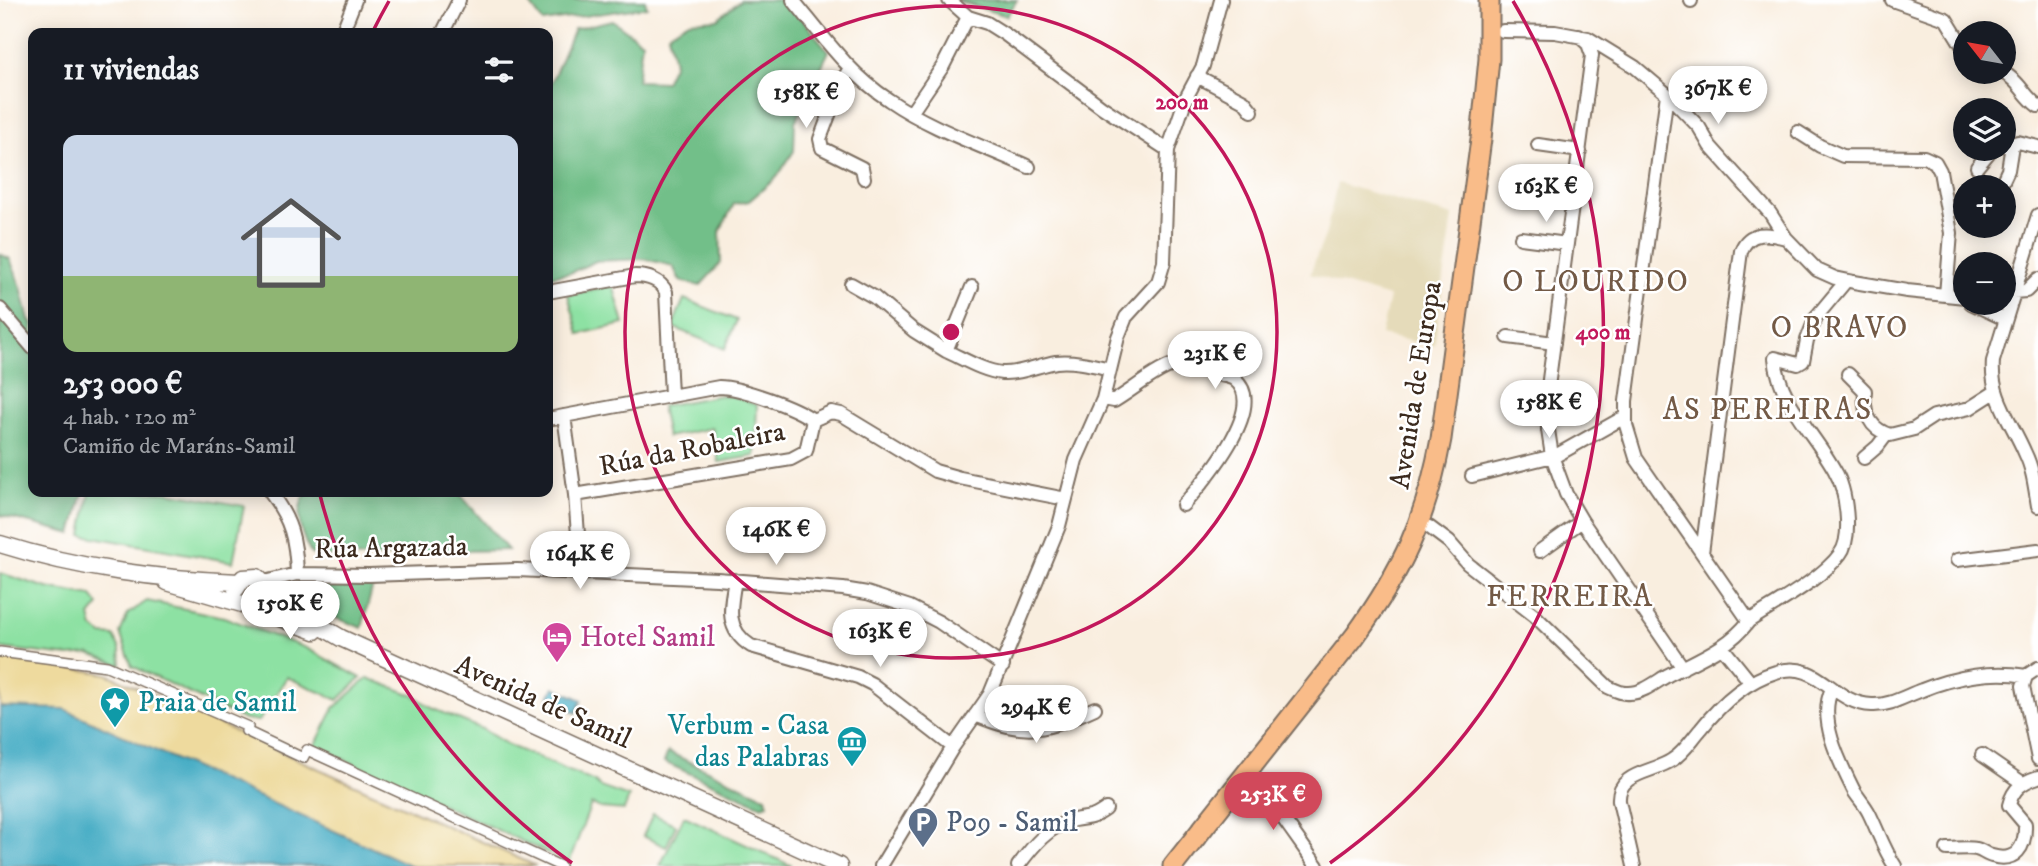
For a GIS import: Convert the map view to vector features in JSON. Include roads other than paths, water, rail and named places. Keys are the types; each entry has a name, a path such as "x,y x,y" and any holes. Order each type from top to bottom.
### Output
{"main road":[{"name":"Avenida de Europa","path":"1173,866 1381,600 1407,554 1418,526 1441,439 1484,112 1489,59 1489,0"},
{"name":"Avenida de Europa","path":"1186,866 1392,603 1429,527 1443,481 1484,194 1503,32 1500,0"}],"street":[{"path":"344,28 355,0"},
{"path":"445,28 459,0"},
{"path":"793,0 850,68 888,100 1029,167"},
{"path":"949,0 968,17 986,23 1006,35 1102,107 1168,150"},
{"path":"881,866 953,747 990,694 1059,526 1076,460 1103,399 1126,317 1158,282 1164,262 1168,150 1186,98 1202,66 1221,0"},
{"path":"1892,0 1946,19 1953,30"},
{"path":"911,113 943,66 968,17"},
{"path":"1503,32 1555,33 1595,40 1635,67 1667,94 1699,127 1710,146 1817,271 1846,281 1953,296"},
{"path":"1579,36 1588,44 1592,55 1547,408 1552,456 1566,494 1581,522 1683,667"},
{"path":"1592,55 1598,50 1609,51"},
{"path":"850,68 841,83 820,139 822,148 862,168 864,178"},
{"path":"1197,76 1244,101 1252,111"},
{"path":"2016,80 2027,97 2038,106"},
{"path":"1667,94 1626,401 1626,419 1636,458 1749,621"},
{"path":"1798,132 1843,156 1924,157 1935,162 1940,171 1951,233 1946,295"},
{"path":"2016,143 2038,147"},
{"path":"1538,145 1580,151"},
{"path":"1977,167 1982,161"},
{"path":"1759,234 1770,213"},
{"path":"2016,282 2036,232 2038,215"},
{"path":"1702,553 1741,250 1747,240 1759,234 1786,238"},
{"path":"1521,238 1567,244"},
{"path":"553,291 635,275 660,283 666,292 671,395"},
{"path":"2016,296 2026,291 2038,279"},
{"path":"1429,527 1449,542 1468,564 1535,616 1608,687 1630,694 1646,689 1721,647 1741,632 1749,621 1828,568 1842,552 1847,537 1843,497 1837,473 1786,393 1777,372 1775,358 1798,364 1803,361 1807,340 1816,317 1846,281"},
{"path":"851,284 874,297 914,331 946,351 987,370 1003,373 1056,362 1091,364 1110,369"},
{"path":"946,351 972,287"},
{"path":"0,309 28,342"},
{"path":"1997,315 2005,319"},
{"path":"2006,315 1993,361 1995,392 2026,456 2038,506"},
{"path":"1508,337 1554,343"},
{"path":"1103,399 1114,401 1172,365 1186,361 1236,381 1244,396 1245,405 1229,446 1214,471 1183,505"},
{"path":"1848,374 1865,391 1864,409 1867,418 1876,429 1886,435 1914,429 1934,416 1970,408 1995,392"},
{"name":"Rúa da Robaleira","path":"553,418 671,395 732,387 813,420 806,451 790,458 575,495"},
{"path":"813,420 831,412 841,414 935,471 1066,499"},
{"path":"564,416 575,495 581,574"},
{"path":"1472,476 1552,456 1626,419"},
{"path":"1864,458 1886,435"},
{"path":"273,497 292,530 297,574"},
{"path":"1540,551 1581,522"},
{"name":"Avenida de Samil","path":"0,544 53,559 155,578 341,638"},
{"path":"1957,560 2038,550"},
{"name":"Rúa Argazada","path":"266,586 297,574 369,575 517,570 735,580 843,589 867,593 910,607 932,618 1003,666"},
{"path":"252,576 266,586 261,604 247,606 236,595 239,582 252,576"},
{"name":"Avenida de Samil","path":"155,578 239,582"},
{"path":"735,580 731,612 733,629 741,640 751,646 858,677 872,684 953,747"},
{"name":"Avenida de Samil","path":"266,586 276,600 341,638 839,866"},
{"path":"1721,647 1751,683"},
{"path":"0,652 107,666 129,674 247,727 246,732 303,758 307,750 559,866"},
{"path":"1634,866 1619,802 1618,792 1621,786 1631,777 1658,768 1674,759 1716,711 1751,683 1776,671 1797,669 1819,677 1832,690 1860,704 1882,705 1935,685 1989,674 2026,676 2038,668"},
{"path":"2026,676 2024,687 2038,759"},
{"path":"1832,690 1827,699 1828,731 1855,792 1868,810 1895,866"},
{"path":"975,715 1007,727 1044,729 1096,708"},
{"path":"1982,755 2021,782"},
{"path":"1947,849 1976,849 1989,856 2005,858 2018,853 2025,824 2009,805 2021,782 2038,777"},
{"path":"1255,779 1317,866"},
{"path":"1018,866 1035,844 1064,823 1094,817 1106,809"}],"water":[{"path":"554,687 582,700 576,713 548,699"},
{"path":"0,707 64,709 412,866 0,866"}],"place":[{"name":"Hotel Samil","path":"557,664"},
{"name":"Praia de Samil","path":"115,729"},
{"name":"Verbum - Casa das Palabras","path":"852,768"},
{"name":"P09 - Samil","path":"923,849"}],"district":[{"name":"O LOURIDO","path":"1596,282"},
{"name":"O BRAVO","path":"1840,328"},
{"name":"AS PEREIRAS","path":"1768,410"},
{"name":"FERREIRA","path":"1570,597"}]}
